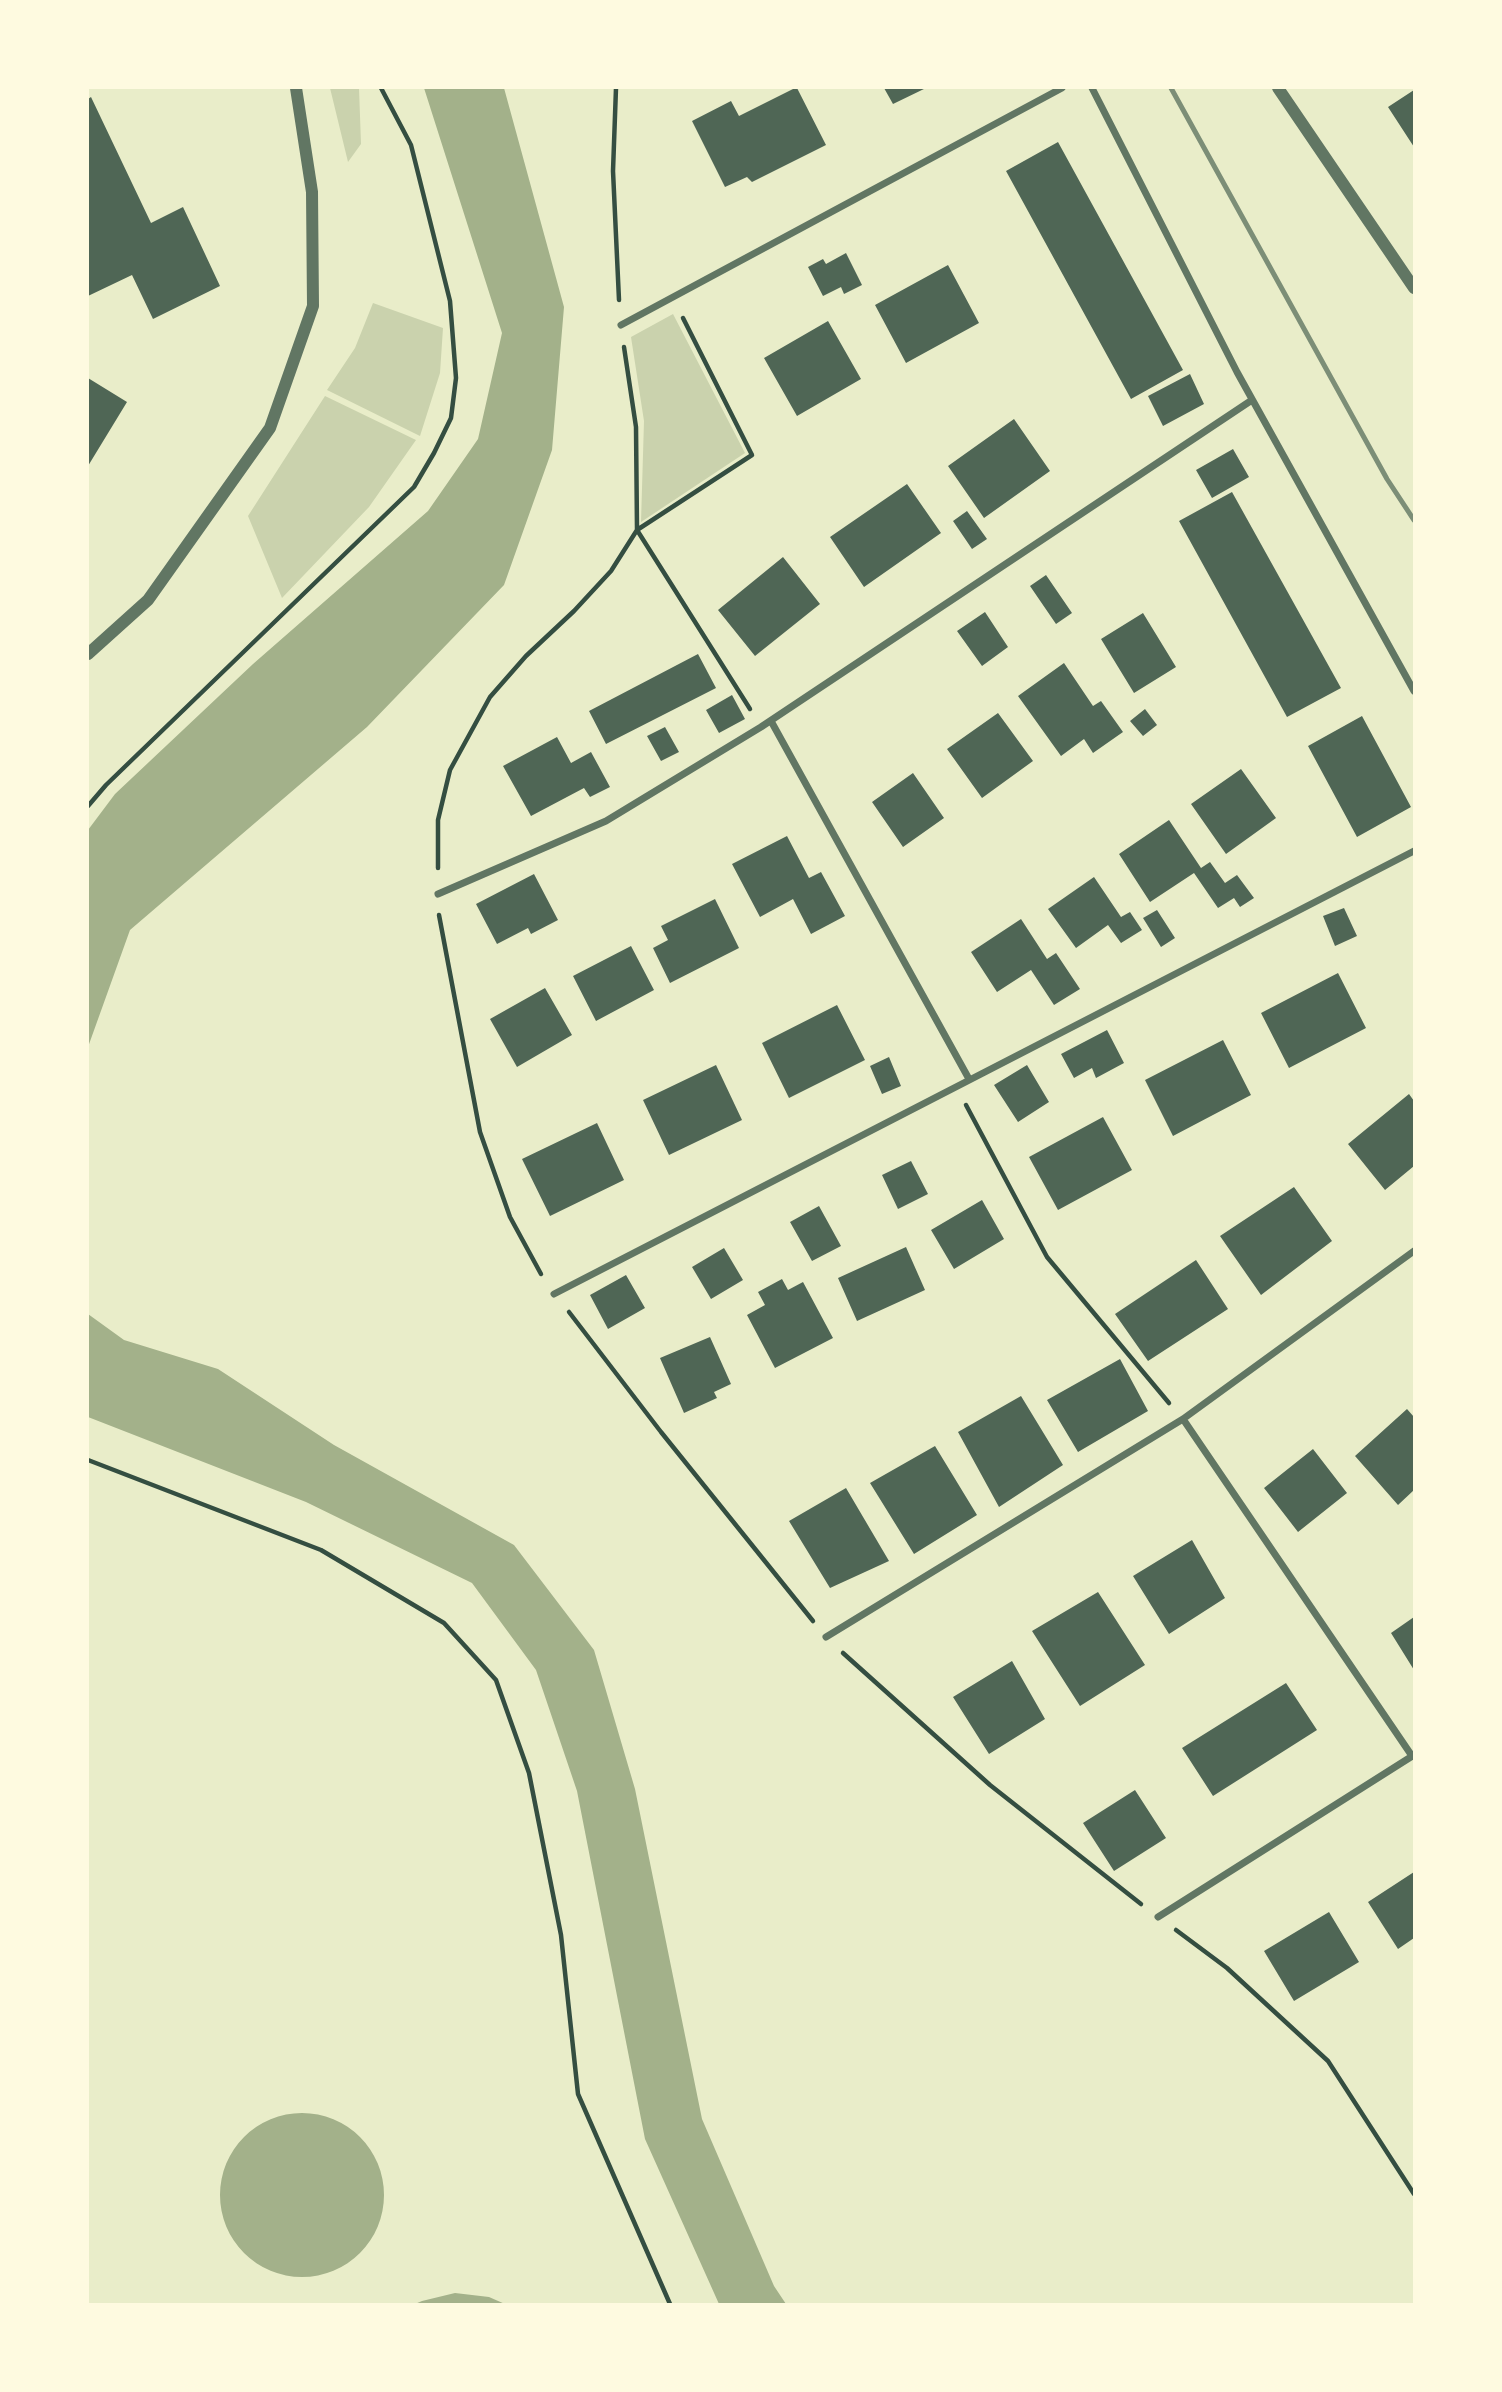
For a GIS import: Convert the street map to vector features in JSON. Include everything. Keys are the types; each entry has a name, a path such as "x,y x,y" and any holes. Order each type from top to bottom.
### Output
{"street":[{"path":"88,654 148,600 270,428 313,306 312,192 296,88"},
{"path":"621,325 1062,88"},
{"path":"1092,88 1252,400 1415,691"},
{"path":"1278,88 1415,288"},
{"path":"438,894 606,821 771,721 1252,400"},
{"path":"771,721 969,1079"},
{"path":"554,1294 1415,851"},
{"path":"826,1637 1183,1419 1415,1251"},
{"path":"1158,1917 1413,1755 1183,1419"}],"path":[{"path":"88,806 106,785 414,487 451,418 456,378 450,301 411,145 381,88"},
{"path":"615,88 613,171 621,325 636,427 637,530 761,727"},
{"path":"438,894 438,820 450,770 490,697 526,656 574,611 611,571 637,530 752,455 672,296"},
{"path":"956,1086 1047,1257 1183,1419"},
{"path":"88,1460 321,1550 444,1623 496,1680 529,1773 561,1936 578,2094 670,2305"},
{"path":"826,1637 990,1785 1227,1968 1328,2061 1415,2194"}],"shaded area":[{"path":"330,88 359,88 361,144 348,162"},
{"path":"424,88 504,88 564,307 552,450 504,585 367,727 130,930 88,1047 88,830 115,794 253,664 428,511 478,439 502,333"},
{"path":"373,303 443,328 440,373 420,436 327,390 355,348"},
{"path":"673,314 745,453 641,522 644,421 631,337"},
{"path":"325,396 416,440 369,507 282,598 248,516"},
{"path":"88,1314 124,1340 218,1369 334,1445 514,1545 594,1650 635,1789 702,2119 774,2286 786,2304 719,2304 645,2139 577,1791 536,1670 472,1583 306,1502 88,1417"},
{"path":"302,2113 333,2119 360,2137 378,2164 384,2195 378,2226 360,2253 333,2271 302,2277 271,2271 244,2253 226,2226 220,2195 226,2164 244,2137 271,2119"},
{"path":"455,2293 489,2297 505,2304 415,2304"}],"building":[{"path":"795,88 826,145 752,182 747,177 725,187 692,121 731,101 739,116"},
{"path":"884,88 926,88 893,104"},
{"path":"1414,90 1414,147 1388,107"},
{"path":"91,97 151,223 183,207 220,286 153,319 132,275 88,296 88,99"},
{"path":"1058,142 1183,370 1131,399 1006,171"},
{"path":"846,253 862,285 844,294 841,287 823,296 808,267 823,259 826,264"},
{"path":"948,265 979,323 906,363 875,305"},
{"path":"828,321 861,379 797,416 764,358"},
{"path":"1190,374 1204,404 1163,426 1148,396"},
{"path":"88,378 127,402 88,466"},
{"path":"1014,419 1050,471 984,518 948,466"},
{"path":"1233,449 1249,477 1212,498 1196,470"},
{"path":"907,484 941,533 864,587 830,537"},
{"path":"1232,492 1341,688 1287,717 1179,521"},
{"path":"967,511 987,539 972,549 953,521"},
{"path":"783,557 820,604 755,656 718,610"},
{"path":"1046,575 1072,613 1056,624 1030,586"},
{"path":"985,612 1008,647 982,666 957,631"},
{"path":"1143,613 1176,667 1134,693 1101,639"},
{"path":"698,654 716,688 606,744 589,711"},
{"path":"1064,663 1093,706 1101,701 1123,732 1093,753 1084,739 1061,756 1018,696"},
{"path":"732,695 745,719 719,733 706,710"},
{"path":"1145,709 1157,725 1143,736 1130,721"},
{"path":"998,713 1033,761 982,798 947,749"},
{"path":"1362,716 1411,807 1357,837 1308,746"},
{"path":"665,727 679,752 661,761 647,736"},
{"path":"557,737 571,763 591,752 610,787 590,797 584,788 531,816 503,766"},
{"path":"1241,769 1276,818 1226,854 1191,804"},
{"path":"913,773 944,818 903,847 872,802"},
{"path":"1169,820 1201,868 1210,862 1225,883 1237,875 1254,898 1240,907 1234,898 1218,908 1194,873 1150,902 1119,854"},
{"path":"787,836 809,878 821,872 845,916 811,934 793,899 760,917 732,864"},
{"path":"534,874 558,920 531,934 528,928 497,944 476,904"},
{"path":"1094,877 1121,917 1130,912 1142,930 1121,943 1108,925 1076,948 1048,909"},
{"path":"715,899 739,948 670,983 653,948 668,940 661,926"},
{"path":"1344,908 1357,936 1335,946 1323,916"},
{"path":"1157,910 1175,938 1161,947 1143,918"},
{"path":"1021,919 1047,959 1056,953 1080,989 1054,1005 1031,970 997,992 971,952"},
{"path":"631,946 654,990 596,1021 573,976"},
{"path":"1338,973 1366,1028 1289,1068 1261,1013"},
{"path":"545,988 572,1035 517,1067 490,1019"},
{"path":"837,1005 865,1060 789,1098 762,1043"},
{"path":"1107,1030 1124,1063 1096,1078 1092,1068 1074,1078 1061,1054"},
{"path":"1223,1040 1251,1095 1173,1136 1145,1080"},
{"path":"889,1057 901,1086 882,1094 870,1066"},
{"path":"716,1065 742,1120 669,1155 643,1100"},
{"path":"1027,1065 1049,1102 1018,1122 994,1085"},
{"path":"1409,1094 1414,1101 1414,1166 1385,1190 1348,1144"},
{"path":"1103,1117 1132,1170 1058,1210 1029,1157"},
{"path":"597,1123 624,1180 550,1216 522,1159"},
{"path":"911,1161 928,1194 898,1209 882,1175"},
{"path":"1294,1187 1332,1241 1261,1295 1220,1236"},
{"path":"982,1200 1004,1239 954,1269 931,1230"},
{"path":"819,1206 841,1246 812,1261 790,1222"},
{"path":"906,1247 925,1290 857,1321 838,1278"},
{"path":"724,1248 743,1280 711,1299 692,1267"},
{"path":"1196,1260 1228,1309 1148,1361 1115,1314"},
{"path":"626,1275 645,1308 608,1329 590,1295"},
{"path":"782,1279 788,1290 803,1282 833,1338 775,1368 747,1315 765,1305 758,1292"},
{"path":"710,1337 731,1384 714,1392 717,1398 684,1413 660,1358"},
{"path":"1120,1359 1148,1411 1078,1452 1047,1400"},
{"path":"1021,1396 1063,1465 999,1507 958,1432"},
{"path":"1407,1409 1414,1417 1414,1490 1398,1505 1355,1456"},
{"path":"935,1446 977,1515 914,1554 870,1483"},
{"path":"1313,1449 1347,1493 1298,1532 1264,1488"},
{"path":"846,1488 889,1561 830,1588 789,1521"},
{"path":"1192,1540 1225,1598 1169,1634 1133,1576"},
{"path":"1098,1592 1145,1665 1080,1706 1032,1631"},
{"path":"1414,1617 1414,1670 1391,1633"},
{"path":"1012,1661 1045,1719 989,1754 953,1697"},
{"path":"1286,1683 1317,1730 1213,1796 1182,1748"},
{"path":"1135,1790 1166,1838 1114,1871 1083,1823"},
{"path":"1414,1872 1414,1938 1398,1949 1368,1902"},
{"path":"1329,1912 1359,1962 1294,2001 1264,1951"}],"railway":[{"path":"1171,88 1387,479 1414,520"}]}
